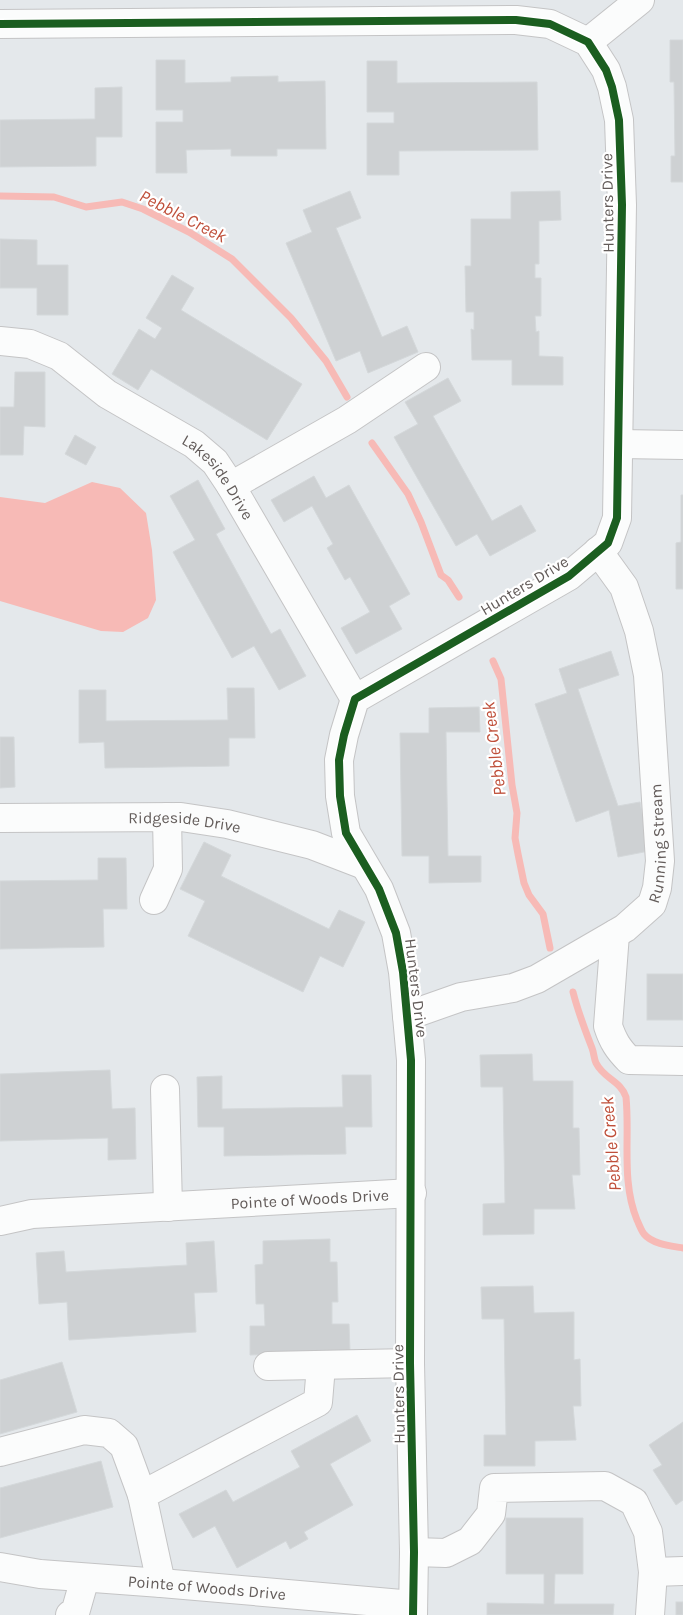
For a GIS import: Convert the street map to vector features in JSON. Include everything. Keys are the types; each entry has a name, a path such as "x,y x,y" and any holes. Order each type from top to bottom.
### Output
{"street":[{"path":"0,24 506,20 549,12 588,42 640,0"},
{"name":"Hunters Drive","path":"413,1610 414,1552 410,1364 411,1060 404,972 396,933 379,889 346,833 340,796 339,760 344,735 355,699 569,576 608,543 617,518 622,205 619,120 612,86 606,70 588,42"},
{"name":"Lakeside Drive","path":"0,341 30,344 59,356 107,394 194,444 215,462 231,486 355,699"},
{"path":"231,486 347,420 426,367"},
{"path":"619,444 683,445"},
{"name":"Running Stream","path":"407,1016 460,997 513,988 537,979 616,934 652,904 657,888 660,862 648,675 639,631 624,587 598,552"},
{"path":"154,900 168,869 167,817"},
{"name":"Ridgeside Drive","path":"0,818 181,817 236,827 312,845 364,865"},
{"path":"616,934 608,1026 612,1039 618,1049 629,1060 683,1061"},
{"path":"165,1089 168,1207"},
{"name":"Pointe of Woods Drive","path":"0,1221 32,1214 412,1193"},
{"path":"268,1366 410,1364"},
{"path":"142,1494 318,1402 320,1366"},
{"path":"0,1452 84,1430 109,1433 124,1446 142,1494 162,1583"},
{"path":"414,1552 446,1553 470,1541 491,1514 494,1488 605,1486 634,1502 648,1532 653,1572 650,1615"},
{"name":"Pointe of Woods Drive","path":"0,1567 40,1574 162,1583 413,1610"},
{"path":"653,1572 683,1571"},
{"path":"70,1615 75,1613 85,1578"}],"shaded area":[{"path":"92,482 120,488 146,513 152,550 156,600 148,618 123,632 101,631 0,601 0,497 45,503"}],"building":[{"path":"670,40 683,40 683,182 671,182 671,156 675,156 674,82 670,82"},
{"path":"156,60 185,60 185,83 231,82 231,77 278,76 278,82 325,81 326,149 277,149 277,156 231,156 231,149 186,150 187,173 156,173 156,122 183,122 183,110 156,110"},
{"path":"367,61 397,61 397,83 537,82 538,150 399,151 399,175 367,175 367,123 394,123 394,112 367,112"},
{"path":"122,87 122,137 96,137 96,166 0,167 0,120 95,119 95,88"},
{"path":"350,191 361,218 336,228 382,337 407,326 418,352 368,373 360,351 336,361 286,243 312,232 303,210"},
{"path":"560,191 561,220 539,221 539,264 535,264 535,278 541,278 541,316 535,316 536,332 539,331 539,356 563,357 563,385 512,385 512,360 472,360 471,329 474,330 474,312 466,312 465,266 471,266 471,219 511,219 511,192"},
{"path":"0,239 37,240 37,265 68,265 68,315 37,315 37,288 0,288"},
{"path":"172,275 194,288 181,310 302,384 267,440 151,369 138,390 112,374 139,329 155,339 162,328 146,318"},
{"path":"15,372 45,372 45,427 24,426 23,455 0,455 0,407 14,407"},
{"path":"448,378 461,401 433,416 492,521 521,505 536,531 490,556 477,534 456,546 394,437 418,424 405,402"},
{"path":"75,435 96,447 86,465 65,454"},
{"path":"314,476 326,498 349,485 410,594 389,606 402,629 356,654 341,628 370,612 350,577 345,580 327,548 333,544 312,506 284,522 271,500"},
{"path":"198,480 225,529 216,534 271,634 280,629 306,676 279,690 254,646 232,658 173,552 195,540 170,496"},
{"path":"681,495 683,495 683,589 676,589 676,543 681,542"},
{"path":"611,651 619,675 578,689 618,806 640,802 649,851 618,857 609,810 576,822 535,704 567,693 559,669"},
{"path":"227,688 254,688 255,738 229,738 229,766 105,768 104,742 79,743 79,690 106,690 106,721 228,720"},
{"path":"479,707 480,732 446,732 448,856 481,856 481,882 429,883 429,856 402,856 400,733 429,733 429,708"},
{"path":"0,737 14,737 15,787 0,788"},
{"path":"204,842 231,855 221,876 329,929 339,910 365,922 343,967 320,956 303,992 188,936 205,901 180,889"},
{"path":"98,858 126,858 127,909 103,909 104,947 0,949 0,881 98,880"},
{"path":"647,974 683,974 683,1020 647,1020"},
{"path":"532,1054 533,1081 573,1081 573,1128 579,1128 580,1175 572,1175 575,1209 534,1209 534,1234 483,1235 483,1204 505,1203 503,1087 481,1087 480,1055"},
{"path":"110,1070 112,1109 135,1108 136,1159 108,1160 108,1138 0,1141 0,1074"},
{"path":"342,1075 371,1075 372,1127 345,1127 346,1154 224,1156 224,1127 198,1127 197,1077 222,1076 222,1109 343,1107"},
{"path":"330,1239 330,1262 337,1262 338,1302 332,1302 332,1324 349,1324 350,1352 250,1355 250,1326 265,1326 264,1304 256,1304 255,1265 263,1264 263,1241"},
{"path":"214,1241 217,1292 194,1293 196,1332 69,1340 67,1302 39,1304 36,1253 64,1251 66,1272 187,1265 186,1243"},
{"path":"533,1286 534,1313 574,1312 574,1360 580,1359 581,1406 573,1406 576,1440 535,1441 535,1466 484,1466 484,1435 506,1435 504,1319 482,1319 481,1287"},
{"path":"62,1362 77,1412 0,1434 0,1380"},
{"path":"357,1415 371,1441 330,1464 353,1505 304,1532 308,1539 290,1549 286,1541 237,1568 215,1526 193,1538 179,1514 226,1490 233,1502 300,1467 291,1451"},
{"path":"683,1422 683,1500 676,1505 653,1470 662,1465 649,1445"},
{"path":"101,1461 113,1507 0,1538 0,1488"},
{"path":"506,1518 583,1518 583,1574 555,1574 554,1604 614,1604 613,1615 487,1615 487,1603 544,1604 544,1574 506,1574"},
{"path":"676,1602 683,1602 683,1615 676,1615"}],"waterway":[{"name":"Pebble Creek","path":"0,196 54,197 86,207 122,202 143,209 189,232 232,259 291,318 326,361 347,397"},
{"name":"Pebble Creek","path":"372,443 408,494 441,575 448,580 459,597"},
{"name":"Pebble Creek","path":"493,661 501,679 512,785 517,813 515,838 518,854 524,883 529,895 543,914 550,948"},
{"name":"Pebble Creek","path":"573,992 596,1063 603,1073 620,1087 626,1097 629,1190 637,1220 647,1237 662,1244 683,1248"}],"cycle path":[{"path":"0,24 516,20 550,24 588,42 606,70 612,87 619,120 622,205 617,518 608,543 569,576 355,699 344,735 339,760 340,796 346,833 379,889 396,933 403,972 411,1060 410,1363 414,1552 413,1615"}]}
